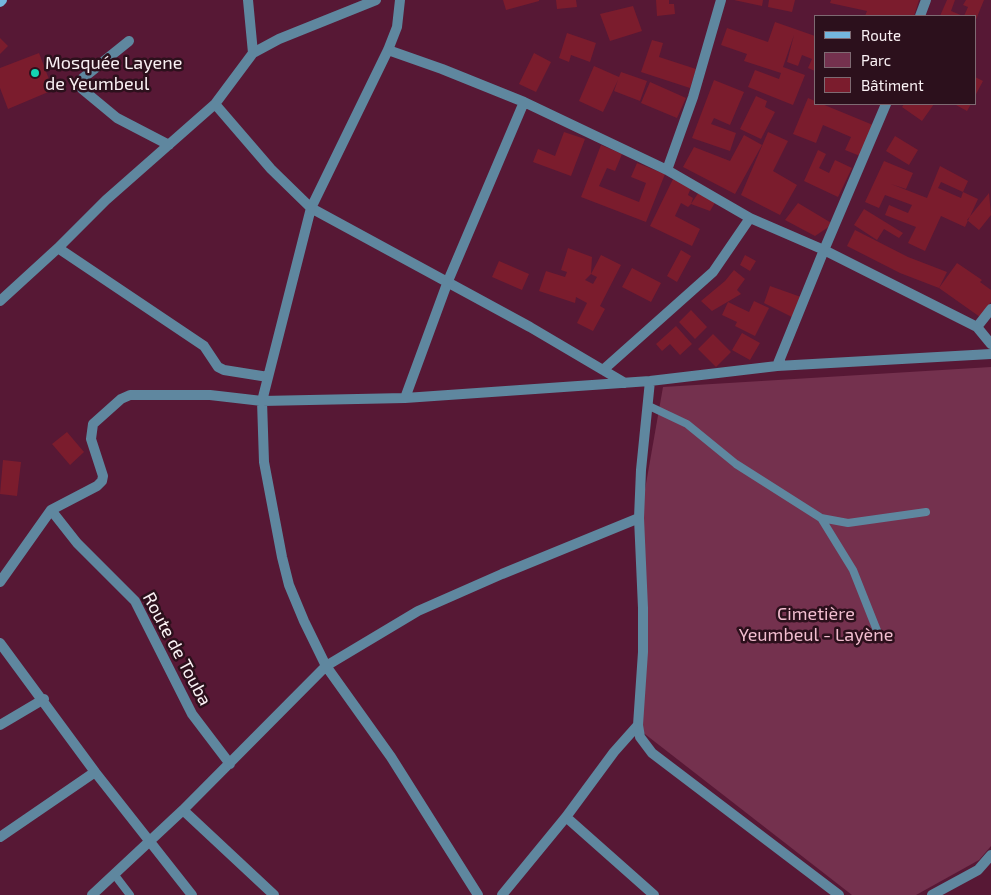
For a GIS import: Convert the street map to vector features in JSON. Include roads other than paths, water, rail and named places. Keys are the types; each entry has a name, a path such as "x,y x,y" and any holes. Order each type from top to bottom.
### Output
{"street":[{"path":"248,0 253,53"},
{"path":"0,301 58,248 106,200 215,104 253,53 278,39 376,0"},
{"path":"400,0 397,26 388,50 311,208 262,401 264,462 289,584 304,621 326,666 391,757 478,895"},
{"path":"667,170 693,96 721,0"},
{"path":"920,15 926,0"},
{"path":"129,41 83,78 82,88 117,118 169,145"},
{"path":"388,50 442,69 524,102 667,170 750,218 824,250 977,327 991,344"},
{"path":"405,398 448,282 524,102"},
{"path":"215,104 271,169 311,208 448,282 624,383"},
{"path":"777,366 886,105"},
{"path":"603,370 713,272 750,218"},
{"path":"58,248 204,346 218,367 224,370 268,377"},
{"path":"977,327 991,309"},
{"path":"0,582 51,510 102,482 103,476 91,439 93,424 121,399 139,394 210,395 262,401 405,398 650,381 777,366 991,354"},
{"path":"650,381 649,406 641,470 639,518 643,652 638,725 644,745 840,895"},
{"name":"Route de Touba","path":"51,510 83,549 135,601 152,632 170,675 192,714 230,764"},
{"path":"92,895 183,810 326,666 418,611 502,574 639,518"},
{"path":"0,643 44,699 95,772 192,895"},
{"path":"0,725 44,699"},
{"path":"502,895 566,817 614,752 638,725"},
{"path":"0,837 56,801 95,772"},
{"path":"183,810 274,895"},
{"path":"566,817 654,895"},
{"path":"932,895 978,870 991,855"}],"lane":[{"path":"649,406 687,424 736,464 821,518 848,523 926,512"},
{"path":"821,518 853,570 878,633"},
{"path":"114,874 130,895"}],"place":[{"name":"Mosquée Layene de Yeumbeul","path":"35,73"}],"park label":[{"name":"Cimetière Yeumbeul - Layène","path":"816,624"}]}
